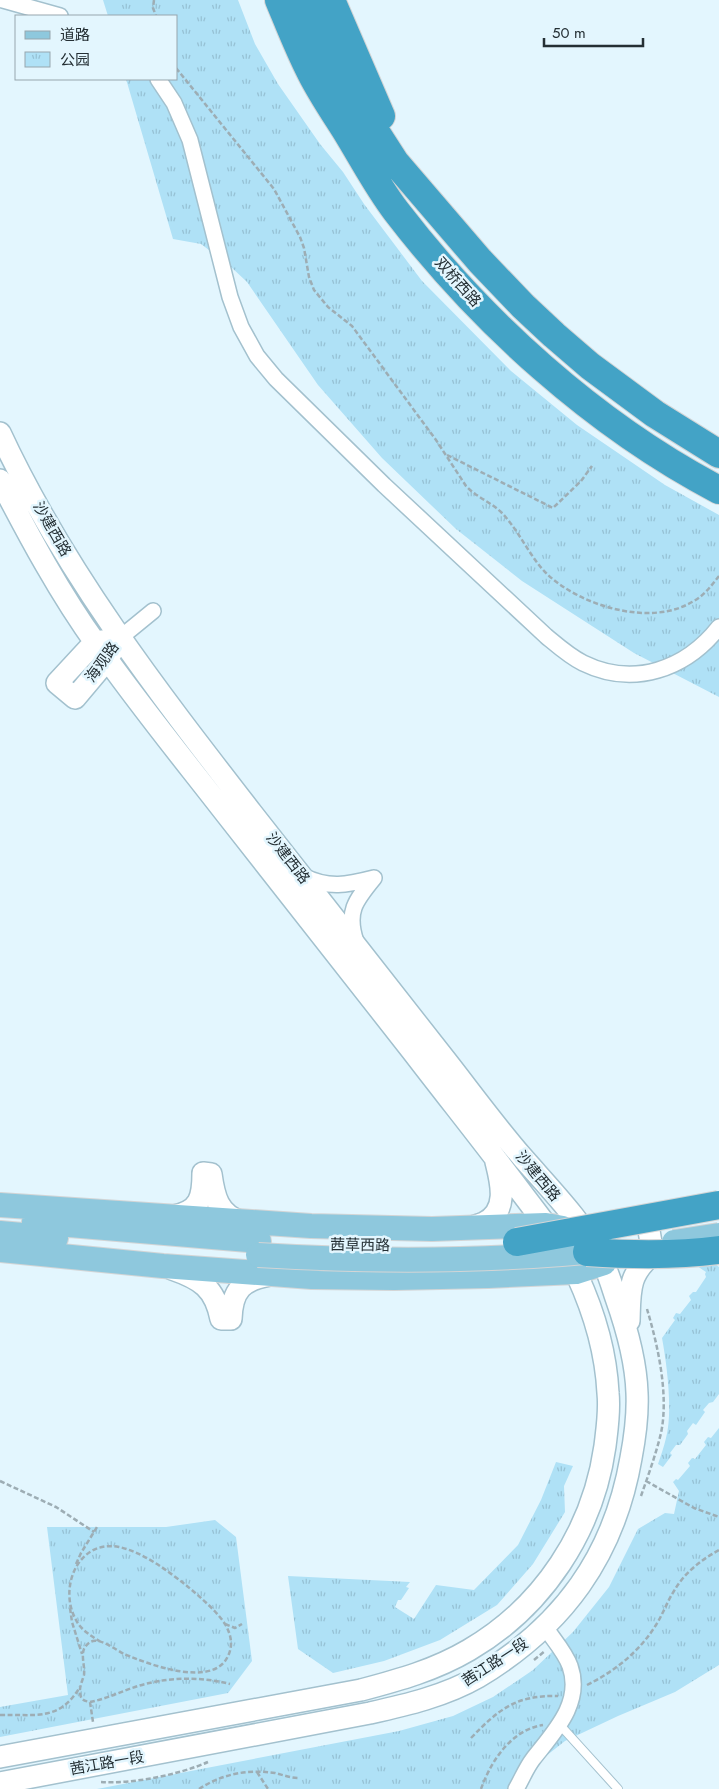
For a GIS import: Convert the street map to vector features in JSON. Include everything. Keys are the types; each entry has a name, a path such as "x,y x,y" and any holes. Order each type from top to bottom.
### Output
{"highway":[{"path":"260,0 270,24 351,165 390,216 440,262"},
{"name":"双桥西路","path":"280,0 310,72 356,148 396,210 440,262 504,331 535,361 572,392 641,442 719,490"},
{"name":"双桥西路","path":"304,0 329,54 352,95 395,162 512,295 575,353 619,389 719,454"},
{"path":"331,0 382,118 412,176 457,234"},
{"path":"517,1242 719,1205"},
{"path":"589,1255 656,1256 719,1250"}],"main road":[{"name":"沙建西路","path":"0,432 52,531 120,638 206,753 512,1145 589,1255"},
{"name":"沙建西路","path":"0,480 50,570 107,660 546,1225 589,1255"},
{"name":"海观路","path":"120,638 107,660 75,698 57,684 95,642 120,638"},
{"path":"468,1228 491,1219 501,1205 501,1188 495,1157"},
{"path":"174,1216 183,1214 195,1207 203,1192 203,1174 211,1174 213,1192 219,1206 234,1220 242,1222"},
{"path":"0,1198 68,1208"},
{"path":"0,1204 311,1226 432,1229 546,1225 589,1255"},
{"path":"589,1255 648,1225 719,1214"},
{"name":"茜草西路","path":"0,1218 390,1261 589,1255 719,1236"},
{"name":"茜草西路","path":"0,1233 259,1248 390,1246 517,1242 636,1232 719,1220"},
{"path":"648,1225 654,1254"},
{"path":"432,1229 434,1278"},
{"path":"0,1250 273,1275 434,1278 589,1255 654,1254 719,1244"},
{"path":"628,1336 632,1281 642,1263 654,1254"},
{"name":"茜江路一段","path":"0,1783 396,1707 429,1698 474,1679 511,1655 550,1635 585,1581 601,1552 624,1495 635,1436 637,1395 634,1362 628,1336 589,1255"},
{"name":"茜江路一段","path":"0,1757 336,1694 399,1680 439,1666 471,1649 523,1609 544,1587 569,1551 587,1515 603,1462 608,1424 609,1396 589,1255"},
{"path":"163,1266 198,1279 205,1285 216,1300 220,1319 231,1319 233,1301 236,1292 242,1285 257,1278 273,1275"}],"street":[{"path":"3,0 56,15"},
{"path":"159,80 174,103 190,140 230,297 241,327 257,356 276,379 384,485 546,636 565,652 584,663 606,672 628,674 668,667 688,658 704,645 719,627"},
{"path":"120,638 153,611"},
{"path":"300,874 312,880 331,885 354,883 374,878 358,897 351,918 352,931 358,948"},
{"path":"516,1789 534,1758 559,1727 572,1692 570,1666 550,1635"}],"lane":[{"path":"559,1727 618,1789"}],"path":[{"path":"154,0 153,8 156,15"},
{"path":"178,70 274,189 300,237 307,258 311,285 317,294 328,307 352,326 471,491 492,504 516,528 537,562 547,574 569,591 584,599 636,612 666,612 692,603 704,594 719,576"},
{"path":"446,455 553,508 582,481 592,466"},
{"path":"640,1499 661,1432 663,1405 656,1345 645,1304"},
{"path":"0,1481 56,1507 94,1532"},
{"path":"646,1481 694,1508 719,1517"},
{"path":"0,1714 50,1714 70,1701 80,1687 84,1676 83,1658 72,1622 70,1599 73,1573 80,1553 97,1527"},
{"path":"73,1573 83,1556 96,1548 117,1546 146,1558 181,1582 224,1623 235,1628 242,1624"},
{"path":"471,1738 499,1711 513,1704 541,1696 572,1692 597,1680 625,1660 638,1648 656,1624 681,1580 694,1567 719,1550"},
{"path":"70,1599 75,1619 81,1627 101,1642 133,1657 170,1668 204,1673 218,1668 228,1657 231,1647 231,1640 224,1623"},
{"path":"528,1665 550,1635"},
{"path":"83,1658 85,1648 90,1643 101,1642"},
{"path":"80,1687 84,1701 90,1702 135,1687 170,1680 205,1679 230,1684"},
{"path":"90,1702 93,1722"},
{"path":"481,1789 490,1768 511,1741 522,1733 539,1726 559,1727"},
{"path":"99,1782 120,1783 186,1771 212,1760"},
{"path":"199,1789 224,1776 236,1773 257,1772 298,1778"},
{"path":"257,1772 268,1789"}],"green space":[{"path":"103,0 238,0 255,44 278,84 422,281 511,371 577,425 665,485 719,515 719,697 634,653 522,581 456,529 382,458 318,385 247,282 230,266 201,244 173,239 126,80 178,80 178,15 108,15"},
{"path":"714,1263 719,1267 719,1394 703,1410 705,1412 696,1425 693,1423 680,1445 676,1445 670,1453 672,1455 663,1467 658,1464 668,1427 669,1402 662,1338 675,1320 673,1318 676,1313 680,1314 691,1300 689,1296 696,1292 706,1277 706,1272 697,1266"},
{"path":"719,1428 719,1665 675,1692 565,1741 532,1767 517,1789 97,1789 399,1731 453,1716 493,1697 533,1670 573,1632 609,1587 638,1529 665,1513 674,1514 679,1491 673,1482 676,1479 678,1480 690,1466 688,1463 692,1458 695,1459 706,1445 704,1442 708,1437 711,1438"},
{"path":"556,1462 573,1466 564,1486 565,1512 533,1564 497,1605 440,1640 384,1661 333,1673 298,1649 288,1576 410,1582 406,1587 409,1588 401,1600 398,1600 395,1607 414,1619 436,1585 474,1590 518,1545 541,1500"},
{"path":"215,1520 236,1537 252,1661 228,1693 0,1737 0,1707 68,1695 47,1527 166,1527"}]}
